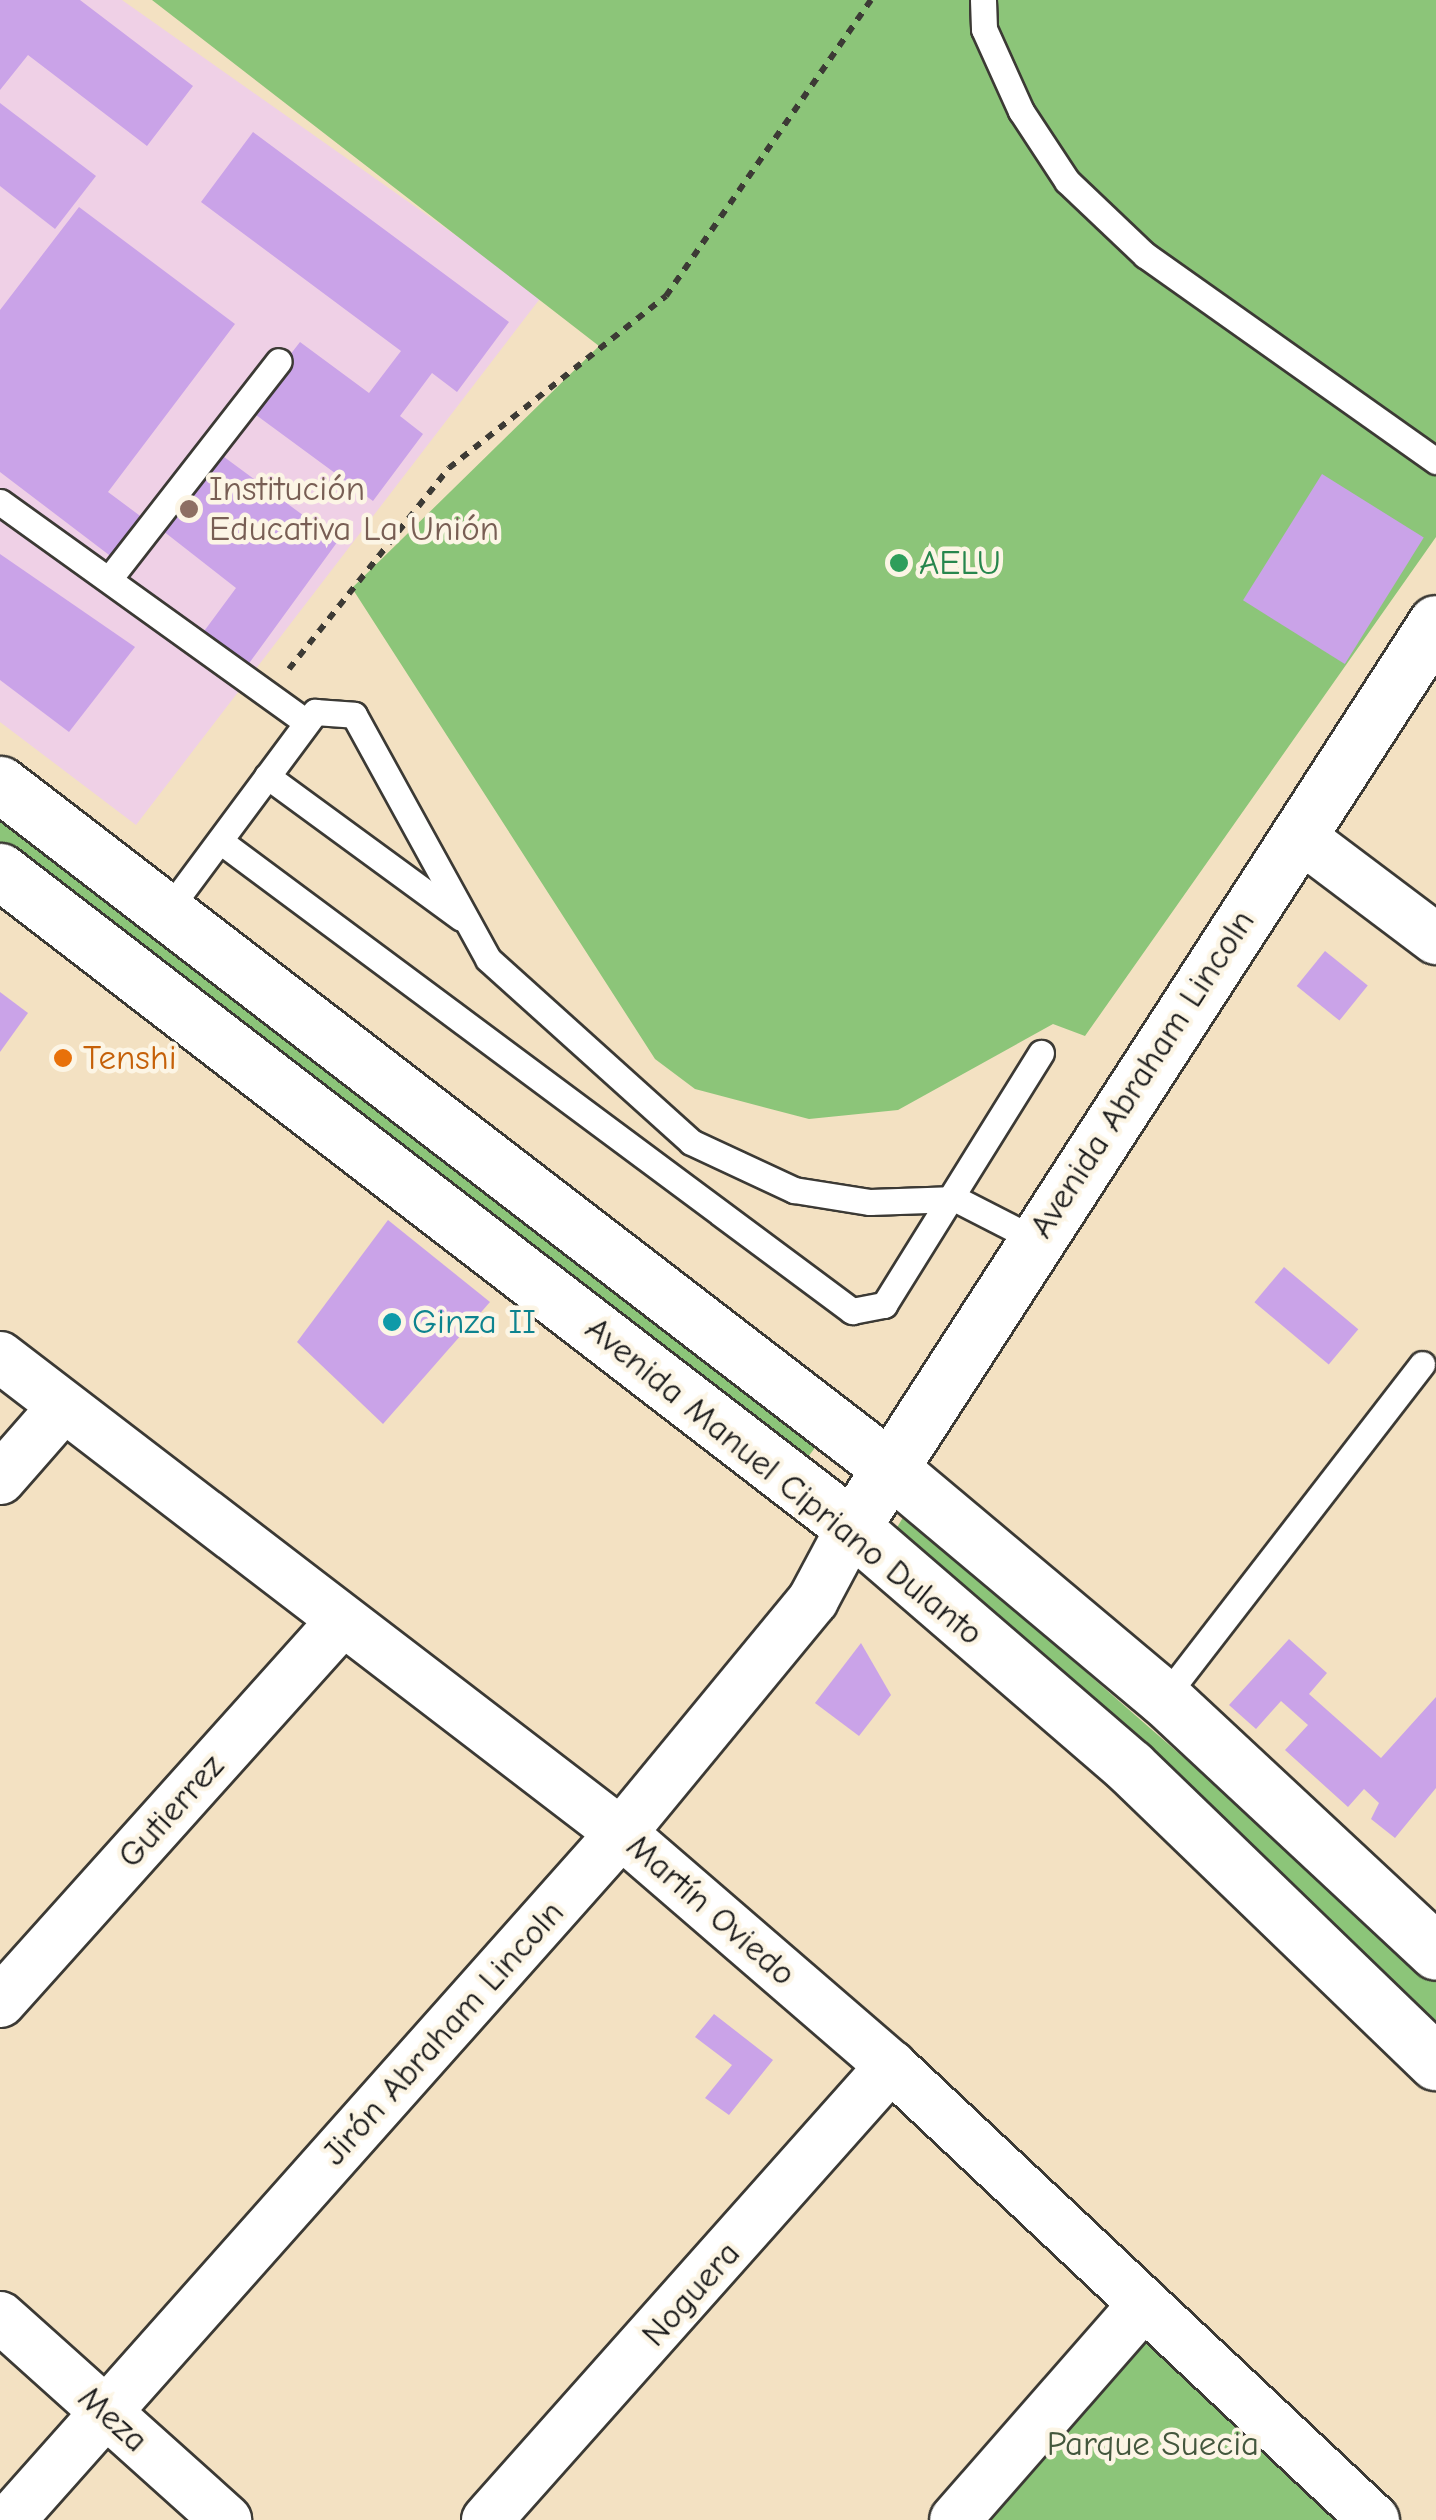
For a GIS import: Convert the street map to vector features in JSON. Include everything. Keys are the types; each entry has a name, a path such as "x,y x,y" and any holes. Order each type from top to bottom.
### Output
{"main road":[{"name":"Avenida Abraham Lincoln","path":"852,1528 886,1465 1436,623"},
{"name":"Avenida Manuel Cipriano Dulanto","path":"0,784 886,1465 1164,1698 1436,1952"},
{"name":"Avenida Manuel Cipriano Dulanto","path":"0,870 852,1528 1130,1767 1436,2062"}],"street":[{"path":"1298,835 1436,939"},
{"name":"Martín Oviedo","path":"0,1357 621,1832 891,2066 1374,2520"},
{"path":"0,1479 63,1407"},
{"name":"Jirón Abraham Lincoln","path":"10,2520 621,1832 814,1600 852,1528"},
{"name":"Gutierrez","path":"0,2002 342,1621"},
{"name":"Noguera","path":"486,2520 891,2066"},
{"path":"955,2520 1144,2304"},
{"name":"Meza","path":"0,2317 226,2520"}],"lane":[{"path":"983,0 984,29 1021,112 1067,182 1145,255 1436,461"},
{"path":"108,579 279,360"},
{"path":"0,502 306,722"},
{"path":"165,914 306,722 340,710 366,724 466,920 548,1021 691,1142 794,1190 870,1202 956,1200 1034,1239"},
{"path":"267,776 466,920"},
{"path":"220,841 852,1311 884,1305 956,1200 1040,1053"},
{"path":"1164,1698 1422,1364"}],"path":[{"path":"269,696 449,468 666,296 871,0"}],"shaded area":[{"name":"Institución Educativa La Unión","path":"0,0 122,0 542,296 136,825 0,722"}],"green space":[{"name":"AELU","path":"152,0 1436,0 1436,537 1085,1036 1053,1024 898,1110 809,1119 695,1089 655,1059 352,588 599,346"},
{"path":"0,816 823,1436 802,1464 0,860"},
{"path":"905,1514 1436,1978 1436,2034 892,1536"},
{"name":"Parque Suecia","path":"1147,2338 1342,2520 989,2520"}],"building":[{"path":"0,0 80,0 193,86 147,146 28,55 0,90"},
{"path":"0,103 96,176 55,229 0,186"},
{"path":"253,132 509,322 457,392 432,373 400,416 423,434 373,501 248,409 300,342 369,393 401,351 201,202"},
{"path":"79,207 235,324 108,492 147,521 117,561 0,472 0,310"},
{"path":"216,451 338,541 247,666 202,634 236,588 158,527"},
{"path":"1322,474 1424,538 1345,664 1243,600"},
{"path":"0,554 135,647 69,732 0,680"},
{"path":"1325,951 1368,986 1339,1021 1297,986"},
{"path":"0,992 28,1013 0,1052"},
{"name":"Ginza II","path":"388,1220 490,1302 383,1424 297,1342"},
{"path":"1284,1267 1358,1329 1329,1365 1254,1302"},
{"path":"1289,1639 1327,1673 1309,1694 1381,1758 1436,1697 1436,1788 1395,1838 1371,1819 1379,1803 1364,1789 1348,1807 1285,1750 1308,1725 1281,1701 1256,1729 1229,1705"},
{"path":"861,1643 891,1695 859,1736 815,1703"},
{"path":"714,2014 773,2060 729,2115 705,2098 732,2065 695,2037"}],"place":[{"name":"Institución Educativa La Unión","path":"189,509"},
{"name":"AELU","path":"899,563"},
{"name":"Tenshi","path":"63,1058"},
{"name":"Ginza II","path":"392,1322"}]}
